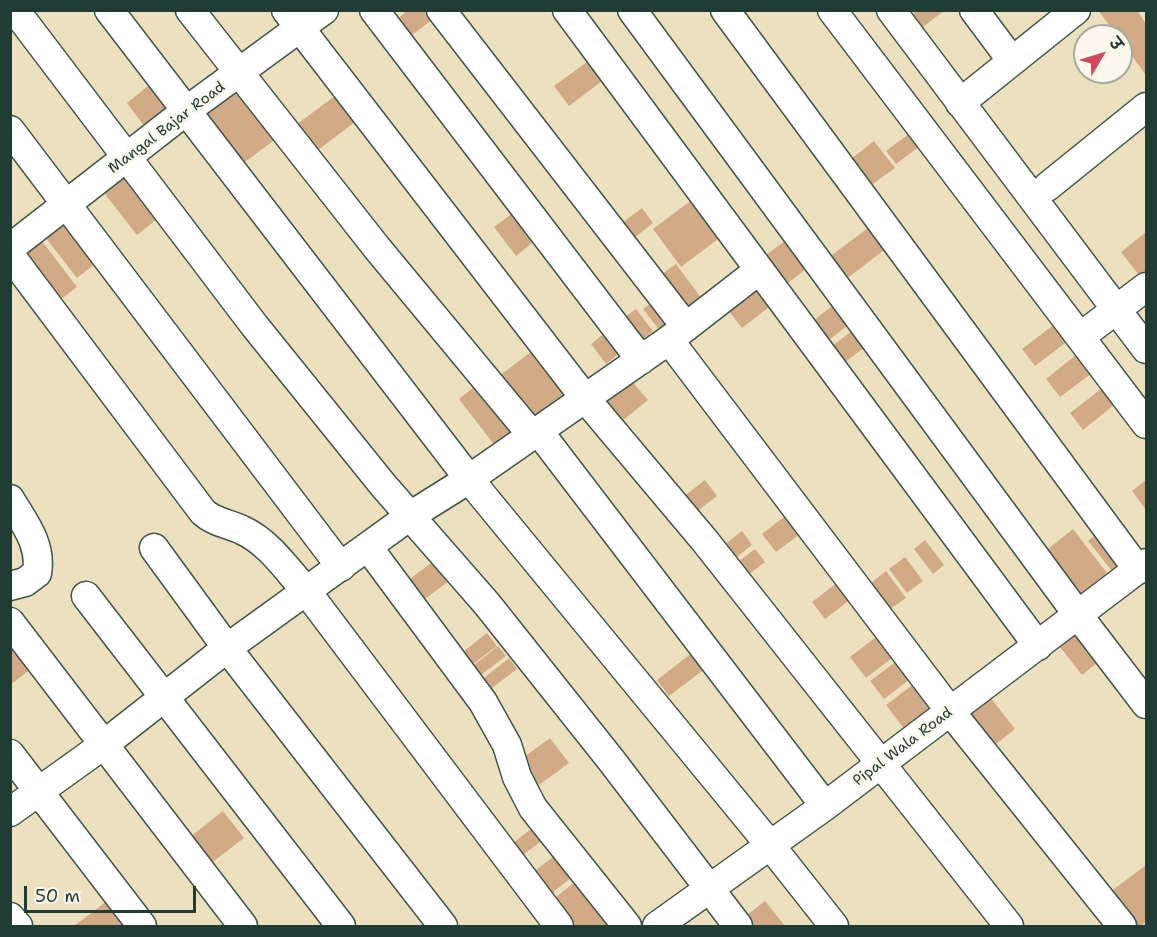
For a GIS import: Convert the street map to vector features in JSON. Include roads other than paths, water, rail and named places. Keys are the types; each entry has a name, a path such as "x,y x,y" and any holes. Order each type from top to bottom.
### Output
{"street":[{"path":"15,10 254,325 410,516 487,604 710,887 738,927"},
{"path":"109,10 469,479 770,845 834,927"},
{"path":"190,10 378,248 532,435 543,438 825,806"},
{"name":"Mangal Bajar Road","path":"10,248 186,111 240,74 293,20 324,10"},
{"path":"375,10 641,360"},
{"path":"441,10 678,333 950,711 1122,927"},
{"path":"567,10 758,271 1038,646"},
{"path":"632,10 1146,704"},
{"path":"725,10 1142,567"},
{"path":"832,10 1080,337 1142,408"},
{"path":"891,10 1146,349"},
{"path":"974,10 1012,61"},
{"path":"960,103 1072,12"},
{"path":"293,20 584,397 705,542 882,763 1009,927"},
{"path":"1047,187 1146,107"},
{"path":"10,130 341,567"},
{"path":"10,255 203,512 213,521 241,529 255,538 270,550 307,592 559,927"},
{"path":"10,812 102,746 227,648 410,516 469,479 584,397 641,360 758,271"},
{"path":"1080,337 1146,287"},
{"path":"10,499 36,544 40,558 37,573 25,582 10,585"},
{"path":"368,547 483,702 507,745 517,777 533,808 627,927"},
{"path":"154,548 227,648 443,927"},
{"name":"Pipal Wala Road","path":"657,927 825,806 1142,567"},
{"path":"86,596 341,927"},
{"path":"10,622 102,746 243,927"},
{"path":"10,754 142,927"},
{"path":"10,917 18,927"}]}
